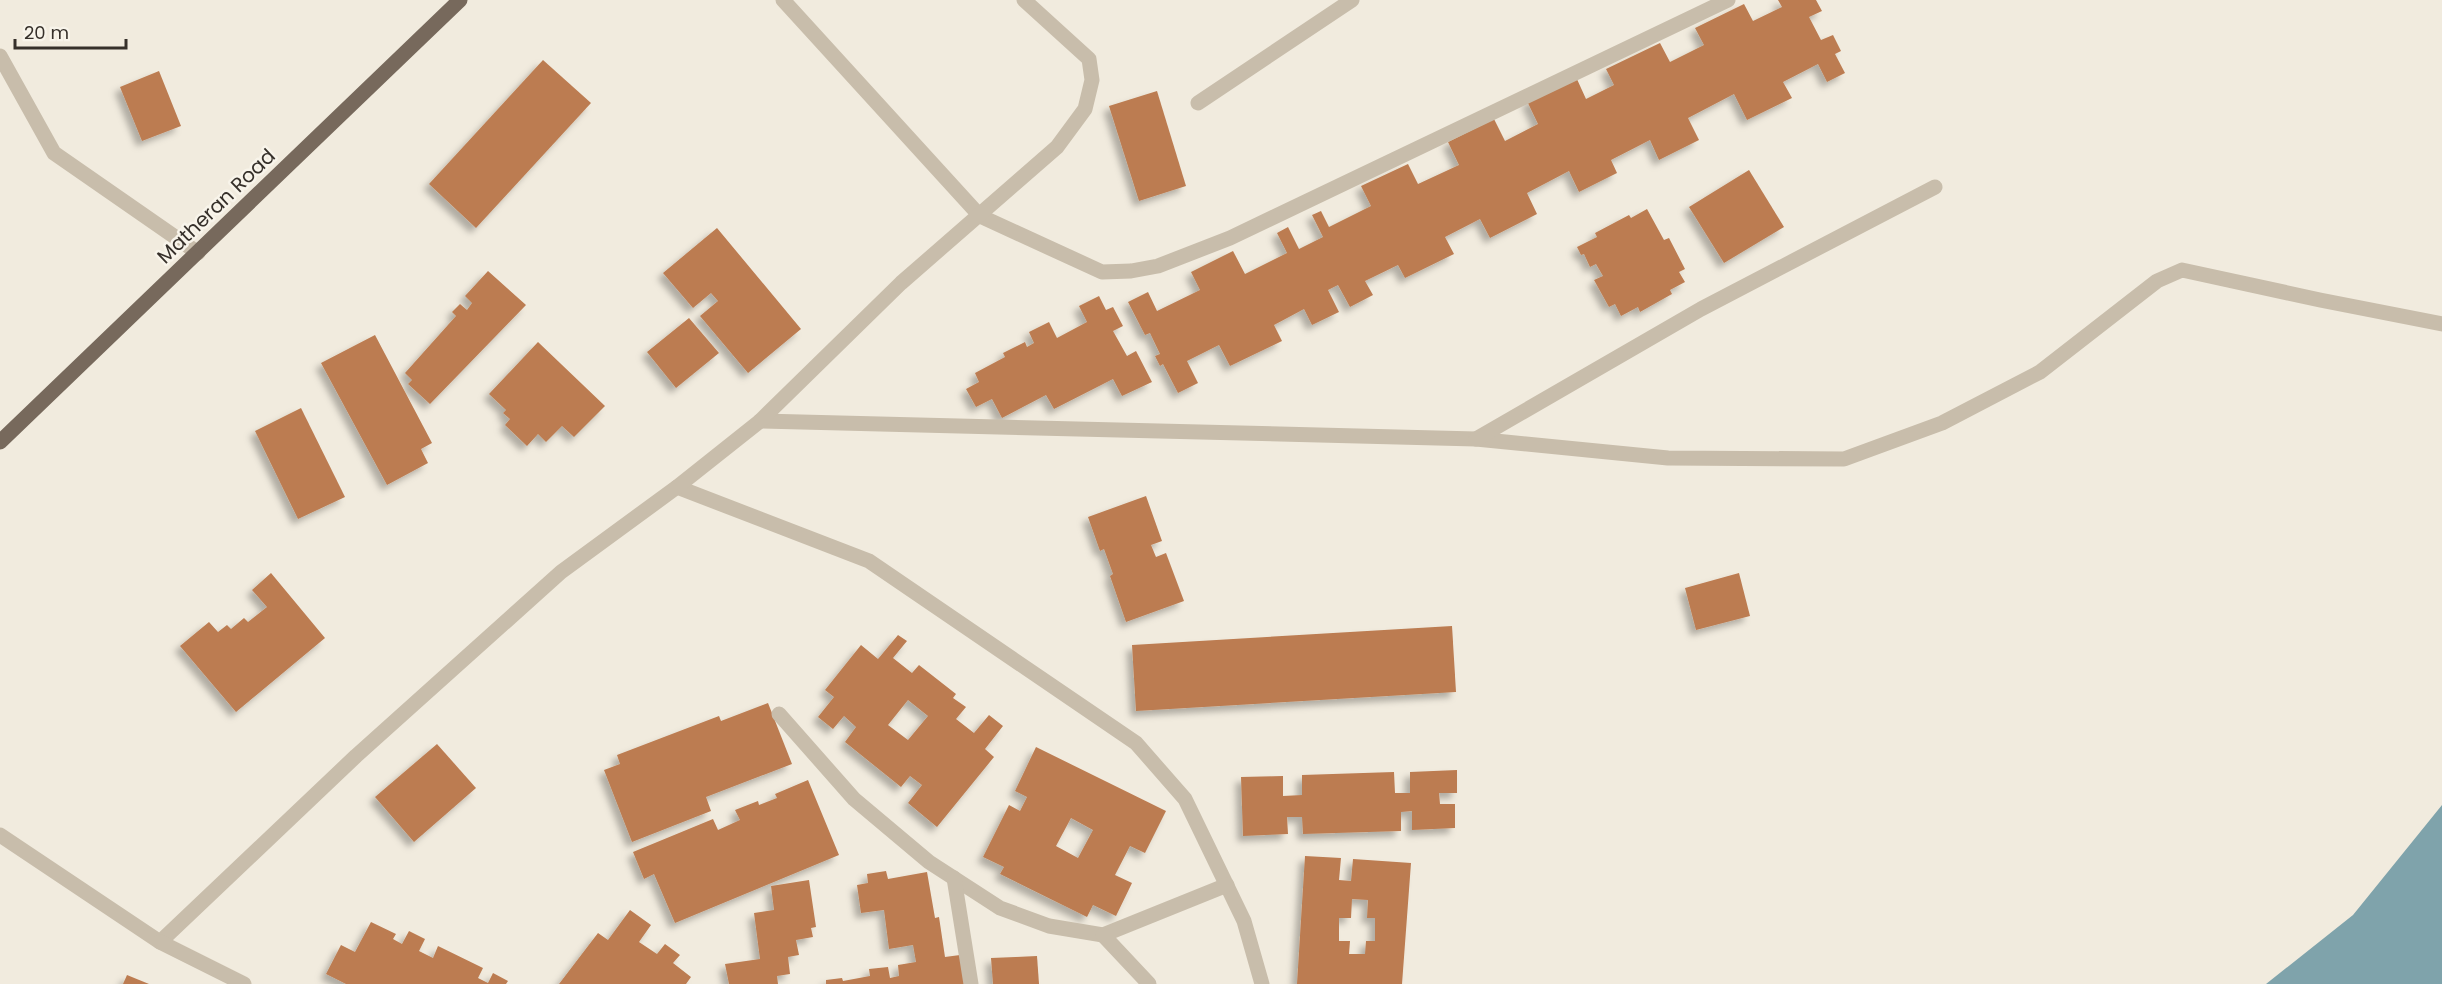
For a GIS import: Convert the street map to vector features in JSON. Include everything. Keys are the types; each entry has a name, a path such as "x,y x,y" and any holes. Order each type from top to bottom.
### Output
{"main road":[{"name":"Matheran Road","path":"0,441 460,0"}],"street":[{"path":"783,0 980,216 1102,272 1131,272 1158,266 1230,238 1728,0"},
{"path":"160,942 356,756 561,572 677,487 760,421 901,283 1057,147 1085,109 1092,80 1089,59 1024,0"},
{"path":"1198,103 1352,0"},
{"path":"0,56 54,153 198,253"},
{"path":"1476,439 1701,309 1935,187"},
{"path":"760,421 1476,439 1668,458 1844,459 1942,423 2040,372 2157,281 2182,270 2442,324"},
{"path":"677,487 869,561 1136,743 1185,799 1244,921 1262,984"},
{"path":"779,714 854,799 929,862 1000,908 1049,926 1103,934 1227,885"},
{"path":"0,835 160,942 244,984"},
{"path":"954,878 971,984"},
{"path":"1103,934 1149,984"}],"water":[{"path":"2442,805 2442,984 2266,984 2353,915"}],"building":[{"path":"1778,0 1816,0 1822,11 1809,17 1821,40 1833,35 1841,51 1835,54 1845,73 1827,82 1818,64 1783,82 1792,98 1747,120 1734,94 1688,118 1699,140 1659,160 1650,140 1611,160 1617,173 1579,192 1569,171 1527,193 1537,214 1490,238 1480,219 1445,237 1454,254 1405,278 1398,265 1365,281 1373,295 1350,307 1338,285 1328,290 1339,312 1312,325 1304,309 1274,325 1282,341 1230,366 1219,345 1187,361 1198,383 1178,393 1163,364 1160,366 1155,356 1160,354 1150,333 1145,335 1128,302 1148,292 1157,311 1200,290 1191,272 1233,251 1245,274 1287,253 1277,233 1288,227 1299,249 1323,237 1312,215 1321,211 1329,227 1371,206 1361,186 1408,164 1418,184 1459,165 1448,142 1494,119 1505,141 1538,124 1527,101 1576,77 1586,99 1614,85 1606,69 1660,43 1670,62 1704,45 1695,28 1744,4 1753,21 1782,7"},
{"path":"543,60 591,103 476,228 429,184"},
{"path":"159,71 181,126 142,141 120,87"},
{"path":"1157,91 1186,186 1139,201 1109,106"},
{"path":"1749,170 1784,227 1724,263 1689,207"},
{"path":"1647,209 1664,240 1669,238 1685,269 1679,272 1685,282 1670,290 1672,294 1640,312 1638,307 1621,316 1615,304 1609,307 1594,280 1603,276 1596,264 1590,267 1584,254 1581,255 1577,247 1597,237 1595,233 1629,215 1631,218"},
{"path":"717,228 801,329 748,373 700,316 718,301 711,293 693,308 663,273"},
{"path":"488,271 526,305 430,404 408,384 412,380 405,373 456,316 452,312 460,304 467,310 472,303 465,296"},
{"path":"1099,296 1106,310 1113,307 1123,326 1113,331 1127,356 1136,351 1152,382 1122,396 1113,379 1054,409 1046,395 1002,418 992,399 976,407 966,389 979,382 975,373 1005,357 1003,353 1025,342 1027,347 1034,343 1029,332 1049,322 1057,338 1087,322 1079,306"},
{"path":"689,318 719,353 676,388 647,352"},
{"path":"375,335 432,443 421,449 428,463 387,485 321,363"},
{"path":"538,342 605,406 574,437 562,426 546,442 538,434 527,446 505,425 510,419 503,413 506,410 489,394"},
{"path":"301,408 345,497 298,519 255,431"},
{"path":"1146,496 1162,541 1151,545 1156,557 1166,553 1184,601 1126,622 1110,576 1113,574 1104,549 1100,551 1088,517"},
{"path":"271,573 325,638 236,712 180,646 209,622 218,632 227,625 231,629 244,618 248,622 267,607 252,590"},
{"path":"1739,573 1750,616 1696,630 1685,588"},
{"path":"1452,626 1456,692 1136,711 1132,645"},
{"path":"898,635 907,641 893,658 912,673 919,665 956,694 953,698 966,707 956,719 974,733 989,715 1003,726 985,749 994,757 937,827 908,803 922,785 910,776 901,787 845,742 856,727 844,716 833,729 818,717 834,697 825,690 861,645 878,659","holes":["908,700 928,716 908,740 888,725"]},
{"path":"768,703 792,764 706,797 711,811 632,842 604,770 620,764 617,755 719,716 721,721"},
{"path":"437,744 476,788 414,842 375,797"},
{"path":"1036,747 1166,811 1145,853 1130,846 1115,875 1132,883 1116,916 1093,905 1087,917 1000,874 1004,867 983,857 1009,805 1020,811 1027,797 1015,791","holes":["1071,818 1093,830 1078,858 1056,846"]},
{"path":"1457,770 1457,793 1439,793 1440,804 1455,804 1455,828 1412,830 1412,811 1401,812 1401,831 1303,834 1302,817 1287,817 1288,834 1243,836 1241,777 1283,776 1283,796 1302,795 1302,775 1394,772 1395,793 1410,793 1410,772"},
{"path":"808,780 839,855 675,923 654,874 644,879 633,852 713,819 718,830 740,820 735,810 758,801 759,805 777,798 775,794"},
{"path":"1305,856 1341,858 1339,880 1351,881 1353,859 1411,863 1402,984 1297,984","holes":["1352,899 1368,900 1367,918 1375,918 1375,941 1366,941 1365,954 1349,954 1350,941 1339,941 1339,918 1351,918"]},
{"path":"886,871 888,879 927,872 935,918 939,917 945,957 960,955 965,984 826,984 826,980 842,978 843,981 870,976 869,969 888,967 890,978 899,976 898,965 916,962 913,945 889,949 884,910 861,913 857,885 868,883 867,874"},
{"path":"809,880 816,927 811,928 813,937 796,940 799,955 788,957 790,974 777,976 778,984 729,984 725,964 760,959 754,913 774,910 771,886"},
{"path":"630,910 651,925 639,942 657,954 665,944 680,955 673,963 691,977 686,984 559,984 598,933 608,940"},
{"path":"371,922 396,934 393,939 402,944 409,931 425,939 419,951 433,958 438,946 483,968 478,978 488,983 493,973 508,981 506,984 346,984 326,974 341,945 355,952"},
{"path":"1037,956 1039,984 993,984 991,958"},
{"path":"127,975 149,984 123,984"}]}
